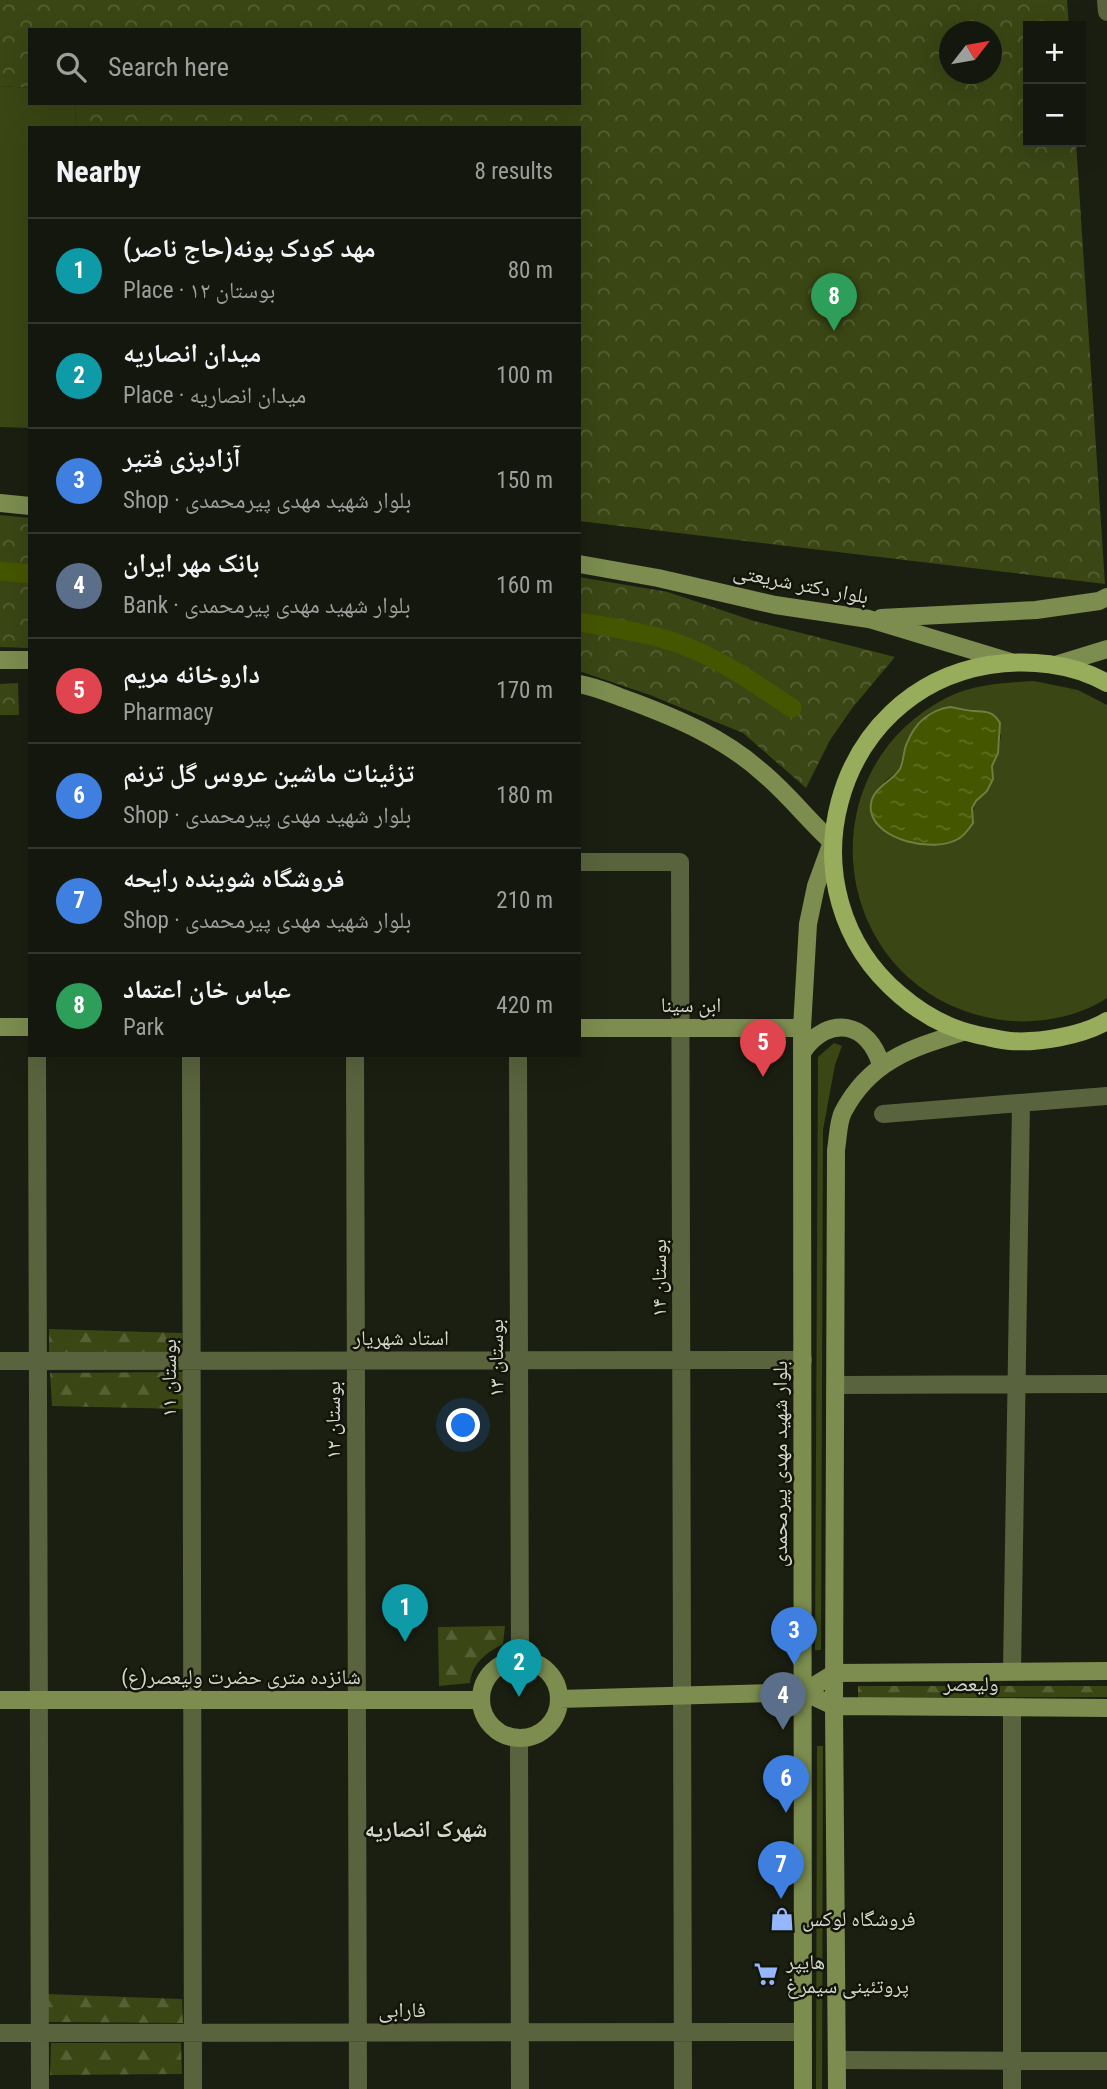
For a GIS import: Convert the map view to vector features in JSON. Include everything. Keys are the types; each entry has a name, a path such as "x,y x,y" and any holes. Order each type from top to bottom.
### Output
{"main road":[{"path":"0,503 28,506"},
{"name":"بلوار دکتر شریعتی","path":"581,564 658,578 775,605 869,619 1011,662"},
{"path":"869,619 1035,610 1099,601 1107,597"},
{"path":"1055,665 1107,649"},
{"path":"0,660 28,660"},
{"path":"1107,683 1055,665 1011,662 969,669 929,685 894,710 865,743 845,781 832,842 836,891 853,938 881,979 919,1011 963,1032 1010,1041 1107,1036"},
{"path":"581,685 676,718 710,734 765,774 832,842"},
{"name":"بلوار شهید مهدی پیرمحمدی","path":"803,2089 802,1028 808,924 816,886 832,842"},
{"path":"1057,1038 1107,1021"},
{"path":"0,1027 28,1027"},
{"path":"803,1051 812,1039 825,1030 840,1027 855,1030 868,1038 877,1050 881,1065"},
{"name":"ابن سینا","path":"581,1028 802,1028"},
{"path":"837,2089 834,1706 836,1150 842,1114 859,1089 881,1065 918,1047 963,1032"},
{"path":"520,1660 540,1665 548,1671 558,1689 559,1699 554,1719 547,1727 539,1734 519,1738 509,1737 492,1727 486,1719 481,1700 482,1690 492,1672 500,1665 520,1660"},
{"name":"ولیعصر","path":"835,1673 1107,1671"},
{"path":"804,1692 835,1673"},
{"path":"559,1699 804,1692 834,1706"},
{"name":"شانزده متری حضرت ولیعصر(ع)","path":"0,1700 481,1700"},
{"name":"ولیعصر","path":"834,1706 1107,1708"}],"street":[{"path":"1106,0 1107,12"},
{"name":"بوستان ۱۴","path":"581,862 680,862 683,2089"},
{"path":"37,1057 40,2089"},
{"name":"بوستان ۱۱","path":"191,1057 193,2089"},
{"name":"بوستان ۱۲","path":"355,1057 358,2089"},
{"name":"بوستان ۱۳","path":"518,1057 520,1660"},
{"path":"883,1114 1107,1096"},
{"path":"1012,1671 1021,1103"},
{"name":"استاد شهریار","path":"0,1361 803,1360"},
{"path":"836,1385 1107,1384"},
{"path":"1012,1707 1012,2089"},
{"path":"519,1738 520,2089"},
{"name":"فارابی","path":"0,2033 803,2032"},
{"path":"837,2060 1107,2062"}],"green space":[{"path":"0,0 1067,0 1069,21 1023,21 1023,147 1076,147 1105,584 581,521 581,126 76,126 75,105 581,105 581,28 28,28 28,88 0,86"},
{"path":"0,86 28,88 28,105 75,105 76,126 28,126 28,428 0,427"},
{"path":"0,515 28,518 28,648 0,647"},
{"path":"581,577 668,592 754,621 895,657 853,707 830,740 806,788 743,733 650,695 581,672"},
{"path":"1034,681 1078,690 1107,705 1107,998 1080,1012 1065,1016 1020,1021 990,1018 937,998 896,965 868,922 854,874 855,824 870,775 900,732 957,693 989,685","holes":["950,707 980,711 1001,735 991,780 977,802 972,816 884,782 899,770 904,750 926,715"]},
{"path":"18,683 19,715 0,715 0,684"},
{"path":"834,1043 842,1046 835,1065 823,1130 821,1650 815,1650 818,1057"},
{"path":"49,1329 182,1333 183,1357 49,1356"},
{"path":"184,1372 184,1409 52,1406 50,1373"},
{"path":"505,1626 503,1644 481,1659 470,1683 439,1686 438,1627"},
{"path":"858,1686 1107,1686 1107,1697 858,1698"},
{"path":"817,1746 823,1746 822,2089 816,2089"},
{"path":"46,1994 182,1999 183,2023 48,2022"},
{"path":"51,2043 181,2043 182,2074 50,2075"}],"water":[{"path":"950,707 989,713 1000,723 998,753 992,766 993,779 987,791 972,808 973,823 958,839 935,845 908,842 883,830 875,821 871,803 876,792 900,769 910,736 919,724 930,714"}],"waterway":[{"path":"0,571 28,574"},
{"path":"581,622 646,634 685,646 727,666 792,708"}],"place":[{"name":"عباس خان اعتماد","path":"834,331"},
{"name":"داروخانه مریم","path":"763,1077"},
{"name":"مهد کودک پونه(حاج ناصر)","path":"405,1642"},
{"name":"آزادپزی فتیر","path":"794,1665"},
{"name":"میدان انصاریه","path":"519,1697"},
{"name":"بانک مهر ایران","path":"783,1730"},
{"name":"تزئینات ماشین عروس گل ترنم","path":"786,1813"},
{"name":"فروشگاه شوینده رایحه","path":"781,1899"},
{"name":"فروشگاه لوکس","path":"782,1919"},
{"name":"هایپر پروتئینی سیمرغ","path":"766,1974"}],"district":[{"name":"شهرک انصاریه","path":"426,1829"}]}
